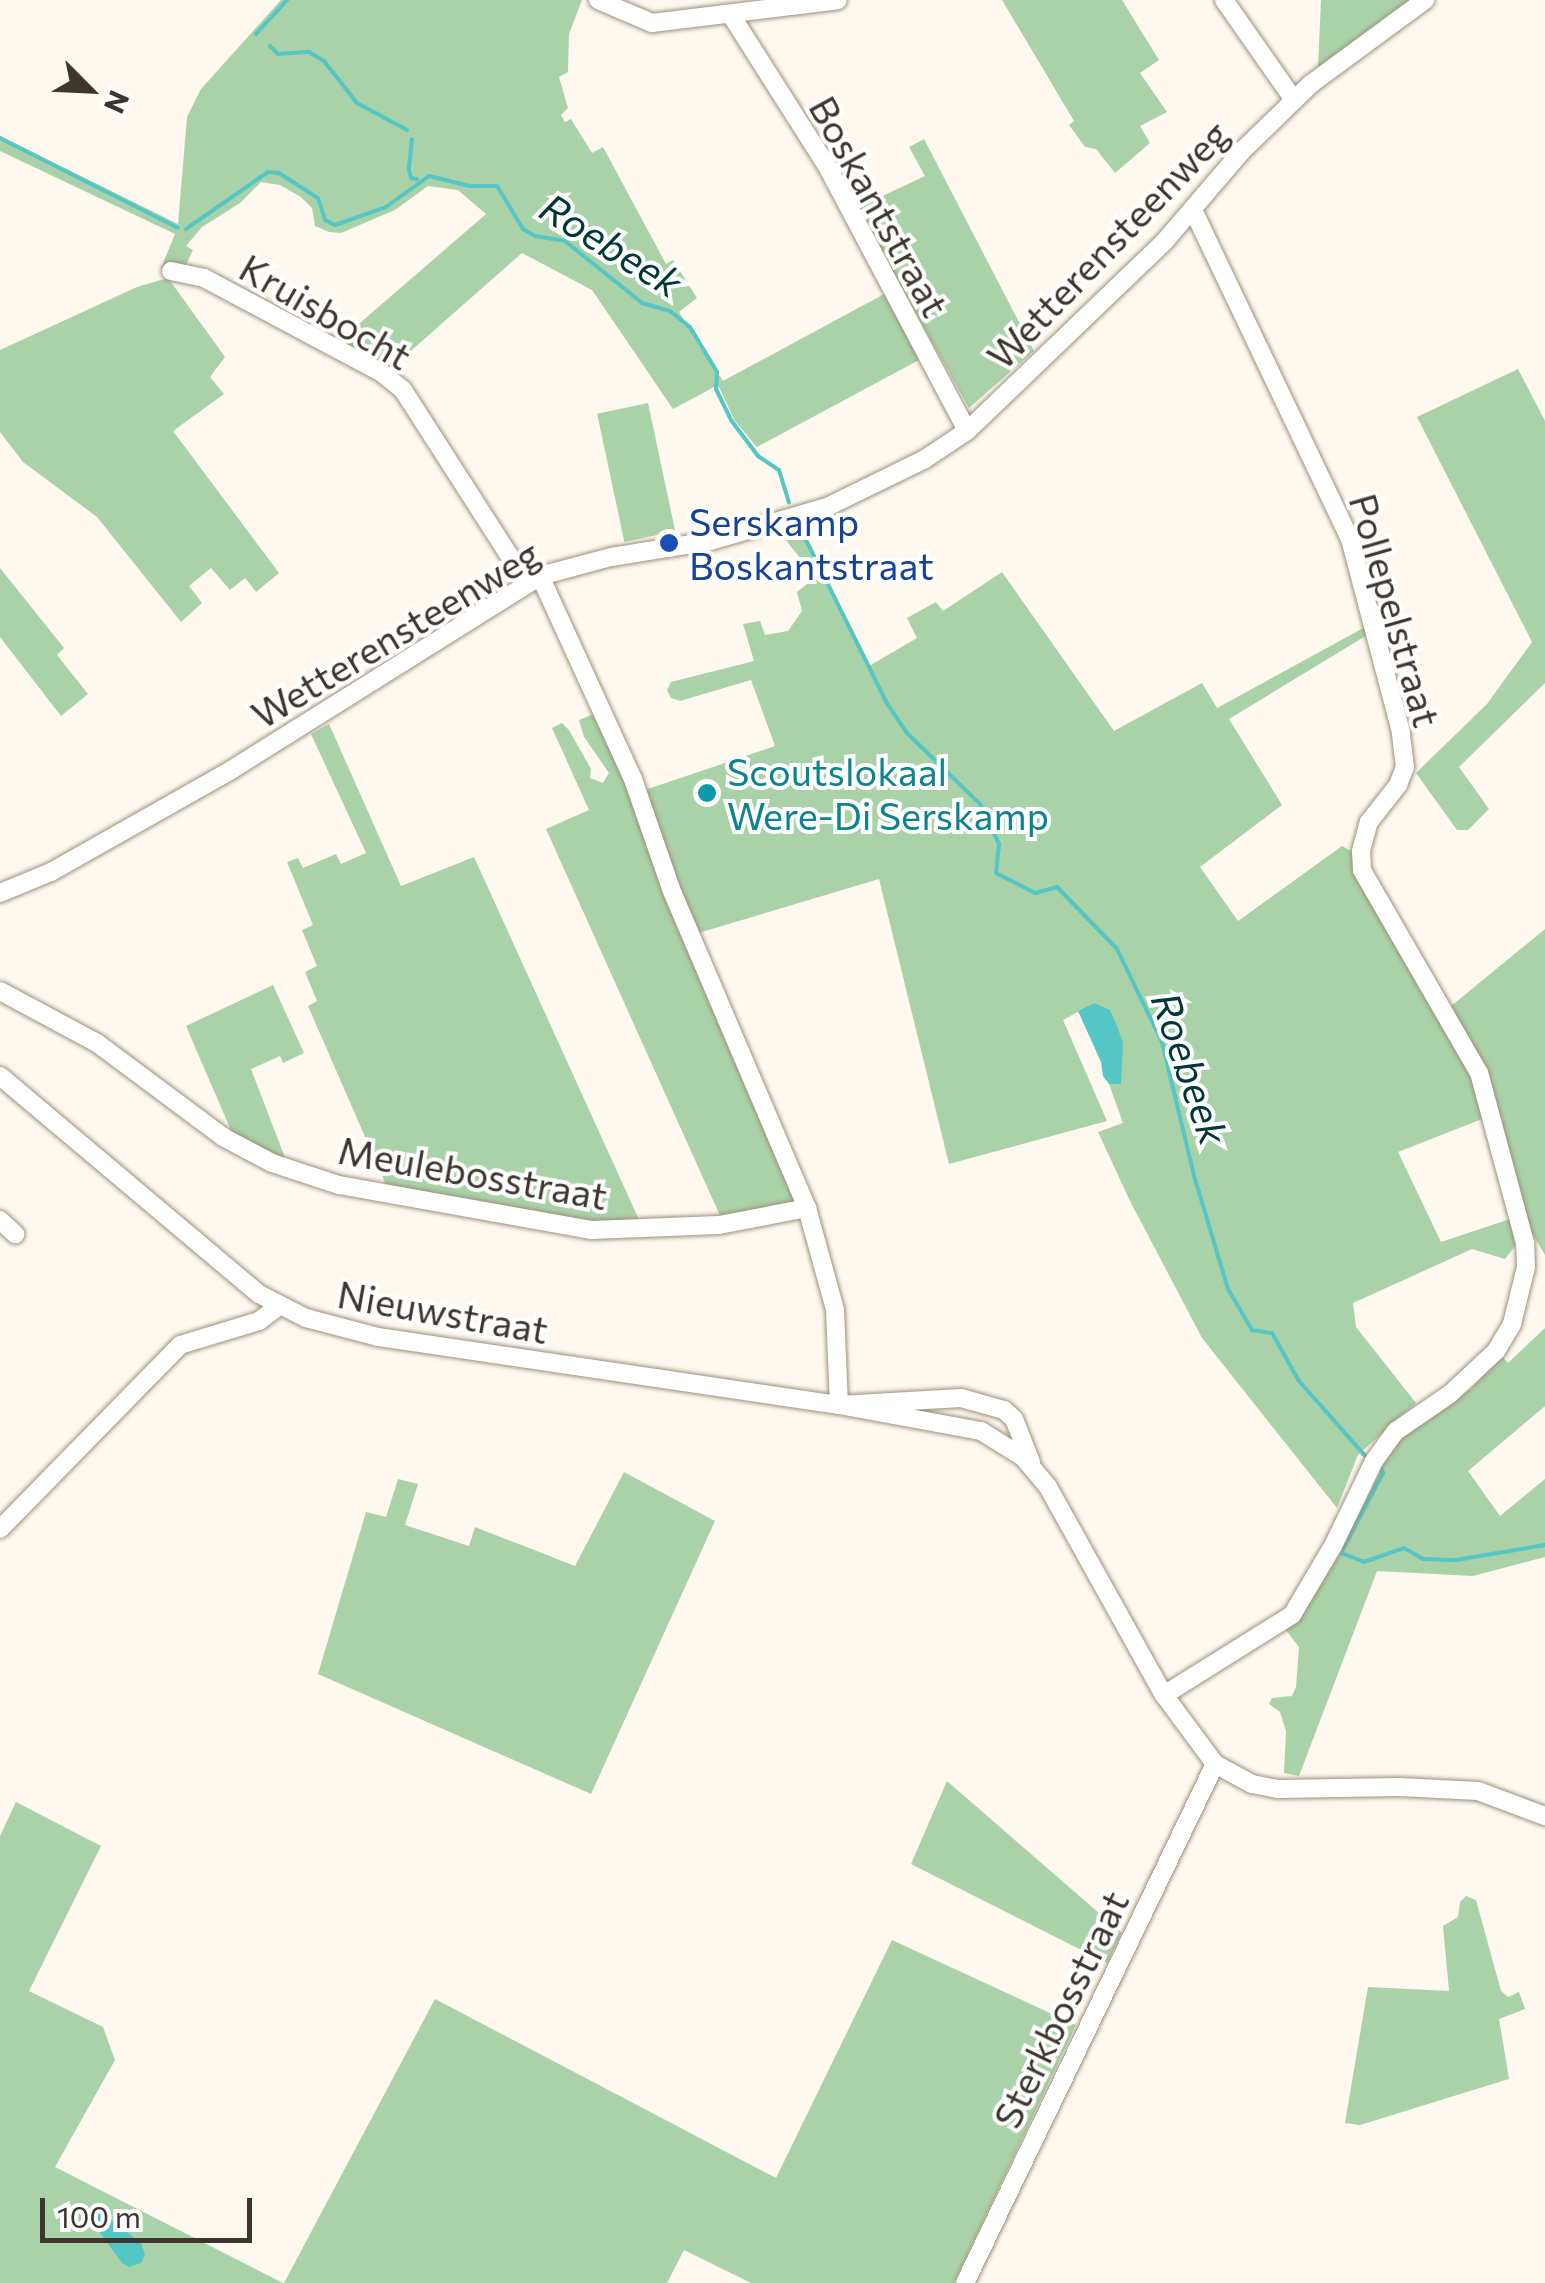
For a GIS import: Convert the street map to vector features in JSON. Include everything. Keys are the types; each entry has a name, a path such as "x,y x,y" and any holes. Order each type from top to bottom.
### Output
{"street":[{"path":"598,0 652,23 838,0"},
{"path":"1224,0 1294,100"},
{"name":"Wetterensteenweg","path":"0,892 51,872 231,770 534,579 611,557 710,540 827,507 874,488 967,432 1193,210 1242,151 1294,100 1425,0"},
{"name":"Boskantstraat","path":"731,15 828,168 967,432"},
{"name":"Pollepelstraat","path":"1164,1695 1292,1615 1333,1546 1374,1461 1396,1431 1450,1394 1496,1351 1512,1324 1526,1267 1525,1243 1478,1072 1362,870 1362,851 1370,822 1398,785 1405,767 1400,732 1350,539 1193,210"},
{"name":"Kruisbocht","path":"171,271 204,278 382,372 403,390 534,579 632,779 670,889 806,1208 835,1310 841,1380 839,1405"},
{"name":"Meulebosstraat","path":"0,991 97,1043 178,1107 236,1145 339,1185 592,1230 719,1225 806,1208"},
{"name":"Nieuwstraat","path":"0,1076 258,1294 320,1323 378,1337 839,1405 980,1430 1023,1457 1048,1487 1164,1695 1215,1764"},
{"path":"0,1220 15,1234"},
{"path":"0,1529 180,1345 259,1321 279,1306"},
{"name":"Nieuwstraat","path":"839,1405 961,1398 1004,1410 1014,1419 1034,1470"},
{"path":"1215,1764 1252,1784 1278,1788 1460,1790 1508,1800 1545,1816"},
{"name":"Sterkbosstraat","path":"965,2283 1215,1764"}],"green space":[{"path":"281,0 582,0 569,34 568,72 559,77 568,108 561,115 565,122 571,119 592,153 603,147 666,264 673,260 697,298 679,312 723,381 886,293 919,360 757,447 735,421 718,385 673,409 592,290 522,253 388,371 338,342 486,214 458,190 428,186 395,210 341,233 315,226 312,208 301,197 280,185 261,182 240,203 202,227 186,246 193,250 184,269 161,268 175,234 0,151 0,136 178,224 187,117 201,89"},
{"path":"1002,0 1122,0 1159,60 1140,73 1167,112 1140,126 1150,143 1115,173 1096,149 1085,147 1069,125 1074,121"},
{"path":"1321,0 1410,0 1318,67"},
{"path":"924,139 1034,351 969,408 857,208 925,176 909,147"},
{"path":"168,278 225,357 210,377 224,394 173,431 279,573 256,592 245,578 230,590 211,568 189,586 202,603 181,622 97,517 23,462 0,432 0,350 137,287"},
{"path":"1518,369 1545,421 1545,683 1459,767 1489,809 1468,830 1457,830 1416,773 1487,704 1532,642 1417,417"},
{"path":"648,403 675,531 624,542 597,414"},
{"path":"801,531 869,666 917,638 907,618 936,602 943,611 1002,572 1114,731 1202,683 1217,708 1367,626 1369,634 1229,719 1282,805 1200,867 1238,921 1342,846 1353,852 1467,1064 1482,1119 1398,1152 1441,1242 1510,1219 1515,1246 1505,1259 1472,1249 1353,1303 1356,1327 1416,1403 1358,1455 1337,1508 1202,1338 1130,1201 1098,1132 1123,1123 1109,1084 1121,1084 1094,1003 1063,1020 1107,1121 949,1164 879,879 695,934 642,791 775,746 751,680 680,701 671,698 667,690 671,682 754,661 743,624 760,621 765,635 788,631 802,611 797,592 807,584 808,577 804,563 781,534"},
{"path":"0,568 64,648 57,655 88,694 61,716 0,637"},
{"path":"596,713 799,1201 722,1220 546,829 589,810 552,728 562,723 569,730 591,769 590,778 603,783 609,773 584,737 579,720"},
{"path":"329,724 401,886 474,857 641,1224 585,1225 390,1194 308,1006 317,1001 305,972 317,966 302,930 313,925 287,862 298,858 303,868 336,854 341,864 366,853 311,734"},
{"path":"1545,929 1545,1255 1527,1225 1450,1007"},
{"path":"273,985 304,1053 283,1063 280,1056 251,1069 287,1163 236,1142 186,1026"},
{"path":"1545,1328 1545,1406 1468,1471 1500,1516 1545,1479 1545,1557 1473,1576 1377,1571 1299,1776 1284,1773 1286,1731 1280,1712 1269,1704 1272,1698 1292,1696 1296,1687 1299,1647 1285,1629 1382,1458 1402,1434 1472,1388 1501,1355 1508,1363"},
{"path":"624,1472 715,1521 591,1794 318,1674 366,1512 386,1517 398,1479 418,1484 405,1525 469,1546 475,1527 575,1566"},
{"path":"947,1781 1122,1933 1107,1963 911,1864"},
{"path":"16,1802 101,1846 29,1991 103,2027 115,2060 55,2167 283,2283 0,2283 0,1836"},
{"path":"1466,1896 1476,1900 1501,1991 1508,1997 1519,1992 1525,2009 1499,2019 1509,2079 1360,2125 1345,2123 1368,1987 1449,1991 1443,1926 1458,1917 1460,1902"},
{"path":"892,1940 1076,2025 954,2283 751,2283 684,2250 667,2283 284,2283 435,1999 776,2178"}],"water":[{"path":"1094,1003 1110,1010 1123,1043 1121,1084 1109,1084 1103,1076 1101,1062 1078,1011"},
{"path":"94,2206 141,2243 145,2255 141,2263 129,2267 122,2263 96,2227 89,2210"}],"waterway":[{"path":"256,34 287,0"},
{"path":"270,46 278,54 309,52 324,61 357,103 407,130"},
{"name":"Roebeek","path":"0,138 178,228"},
{"path":"412,139 409,170 411,178 417,179"},
{"name":"Roebeek","path":"186,229 268,172 279,173 318,198 325,220 335,225 386,207 429,176 470,186 497,186 523,229 535,236 565,241 642,303 670,311 690,327 717,372 716,389 731,420 758,456 779,470 789,502"},
{"name":"Roebeek","path":"803,534 888,705 907,733 980,804 999,844 996,873 1035,893 1057,887 1117,949 1162,1042 1195,1179 1228,1289 1252,1330 1272,1333 1299,1381 1369,1460"},
{"name":"Roebeek","path":"1380,1466 1383,1473 1341,1553 1364,1562 1404,1548 1423,1559 1456,1560 1545,1545"}],"place":[{"name":"Serskamp Boskantstraat","path":"669,543"},
{"name":"Scoutslokaal Were-Di Serskamp","path":"707,793"}]}
